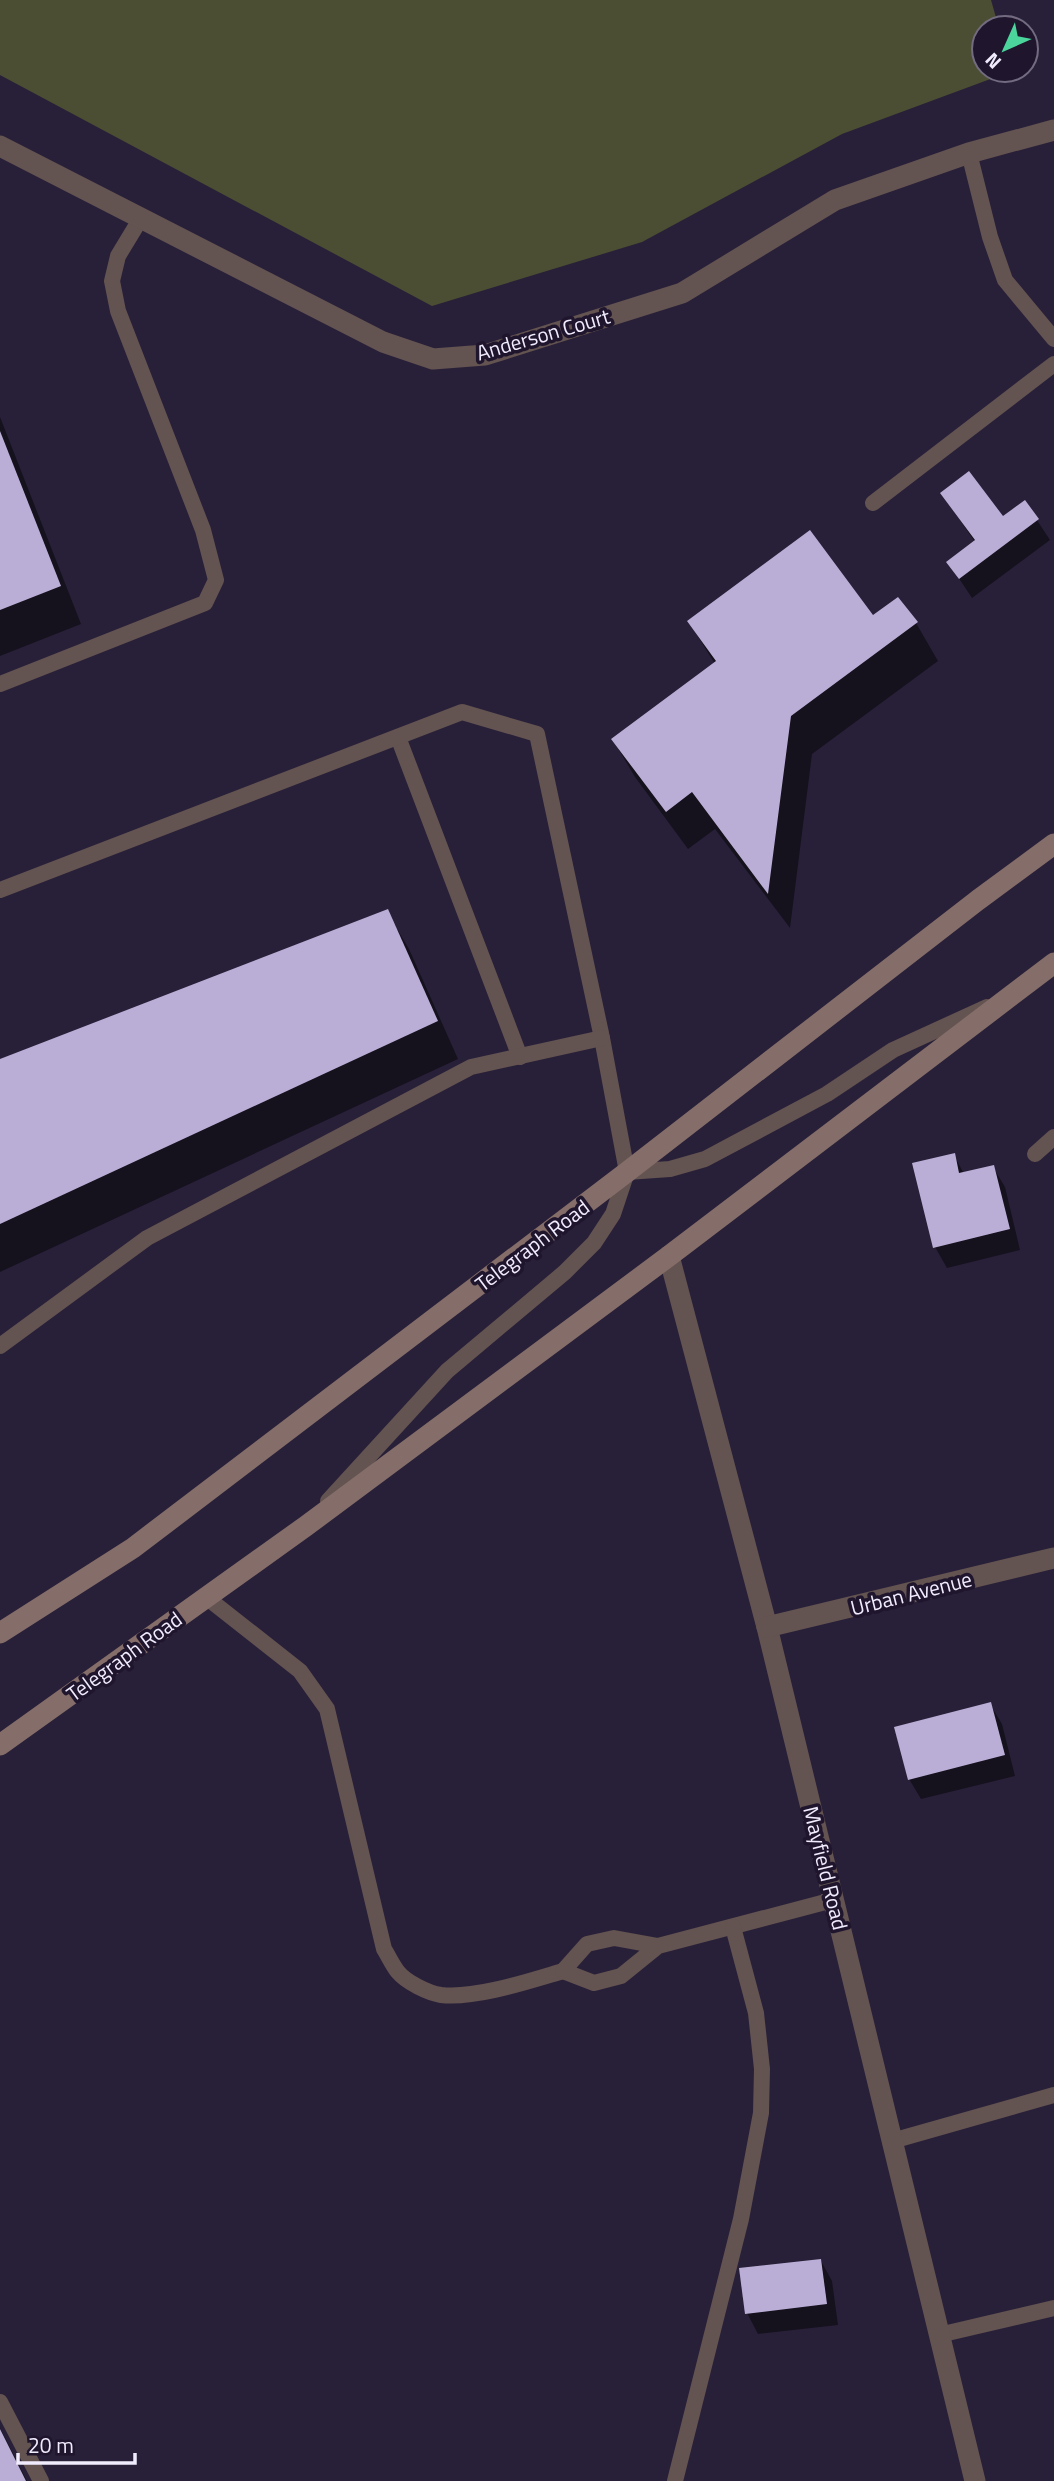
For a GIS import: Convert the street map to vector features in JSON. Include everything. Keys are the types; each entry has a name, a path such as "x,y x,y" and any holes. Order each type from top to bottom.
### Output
{"main road":[{"name":"Telegraph Road","path":"0,1633 133,1548 1054,844"},
{"name":"Telegraph Road","path":"0,1745 306,1526 669,1256 1054,963"}],"street":[{"name":"Anderson Court","path":"0,146 383,342 433,359 485,355 682,293 835,200 969,153 1054,130"},
{"name":"Mayfield Road","path":"669,1256 767,1627 975,2481"},
{"name":"Urban Avenue","path":"767,1627 1054,1558"}],"lane":[{"path":"969,153 990,237 1005,280 1054,339"},
{"path":"0,684 205,603 216,580 203,530 118,311 112,281 118,256 141,218"},
{"path":"873,503 1054,364"},
{"path":"0,890 463,712 537,734 602,1038 627,1172 613,1214 594,1243 565,1272 447,1371 306,1526"},
{"path":"398,737 520,1057"},
{"path":"627,1172 670,1169 705,1159 827,1094 892,1050 1011,996"},
{"path":"0,1346 147,1238 471,1068 602,1038"},
{"path":"1035,1154 1054,1137"},
{"path":"206,1597 300,1671 327,1709 384,1949 399,1974 419,1986 439,1995 464,1994 523,1983 563,1972 587,1944 614,1938 658,1946 834,1900"},
{"path":"675,2481 741,2219 761,2113 762,2069 756,2013 733,1927"},
{"path":"563,1972 594,1983 621,1976 658,1946"},
{"path":"892,2141 1054,2095"},
{"path":"939,2334 1054,2308"},
{"path":"0,2402 41,2481"}],"green space":[{"path":"0,0 991,0 995,14 970,14 970,84 977,84 842,134 642,242 432,306 0,75"}],"building":[{"path":"0,431 61,586 0,610"},
{"path":"969,471 1003,516 1025,500 1039,519 959,579 946,562 975,540 940,493"},
{"path":"810,530 873,615 898,597 918,622 791,716 768,894 692,792 666,812 611,739 716,661 687,621"},
{"path":"388,909 438,1021 0,1224 0,1059"},
{"path":"955,1153 959,1173 994,1165 1010,1229 933,1248 912,1163"},
{"path":"991,1702 1005,1755 908,1780 894,1727"},
{"path":"821,2259 827,2304 745,2314 739,2268"},
{"path":"0,2429 26,2481 0,2481"}]}
